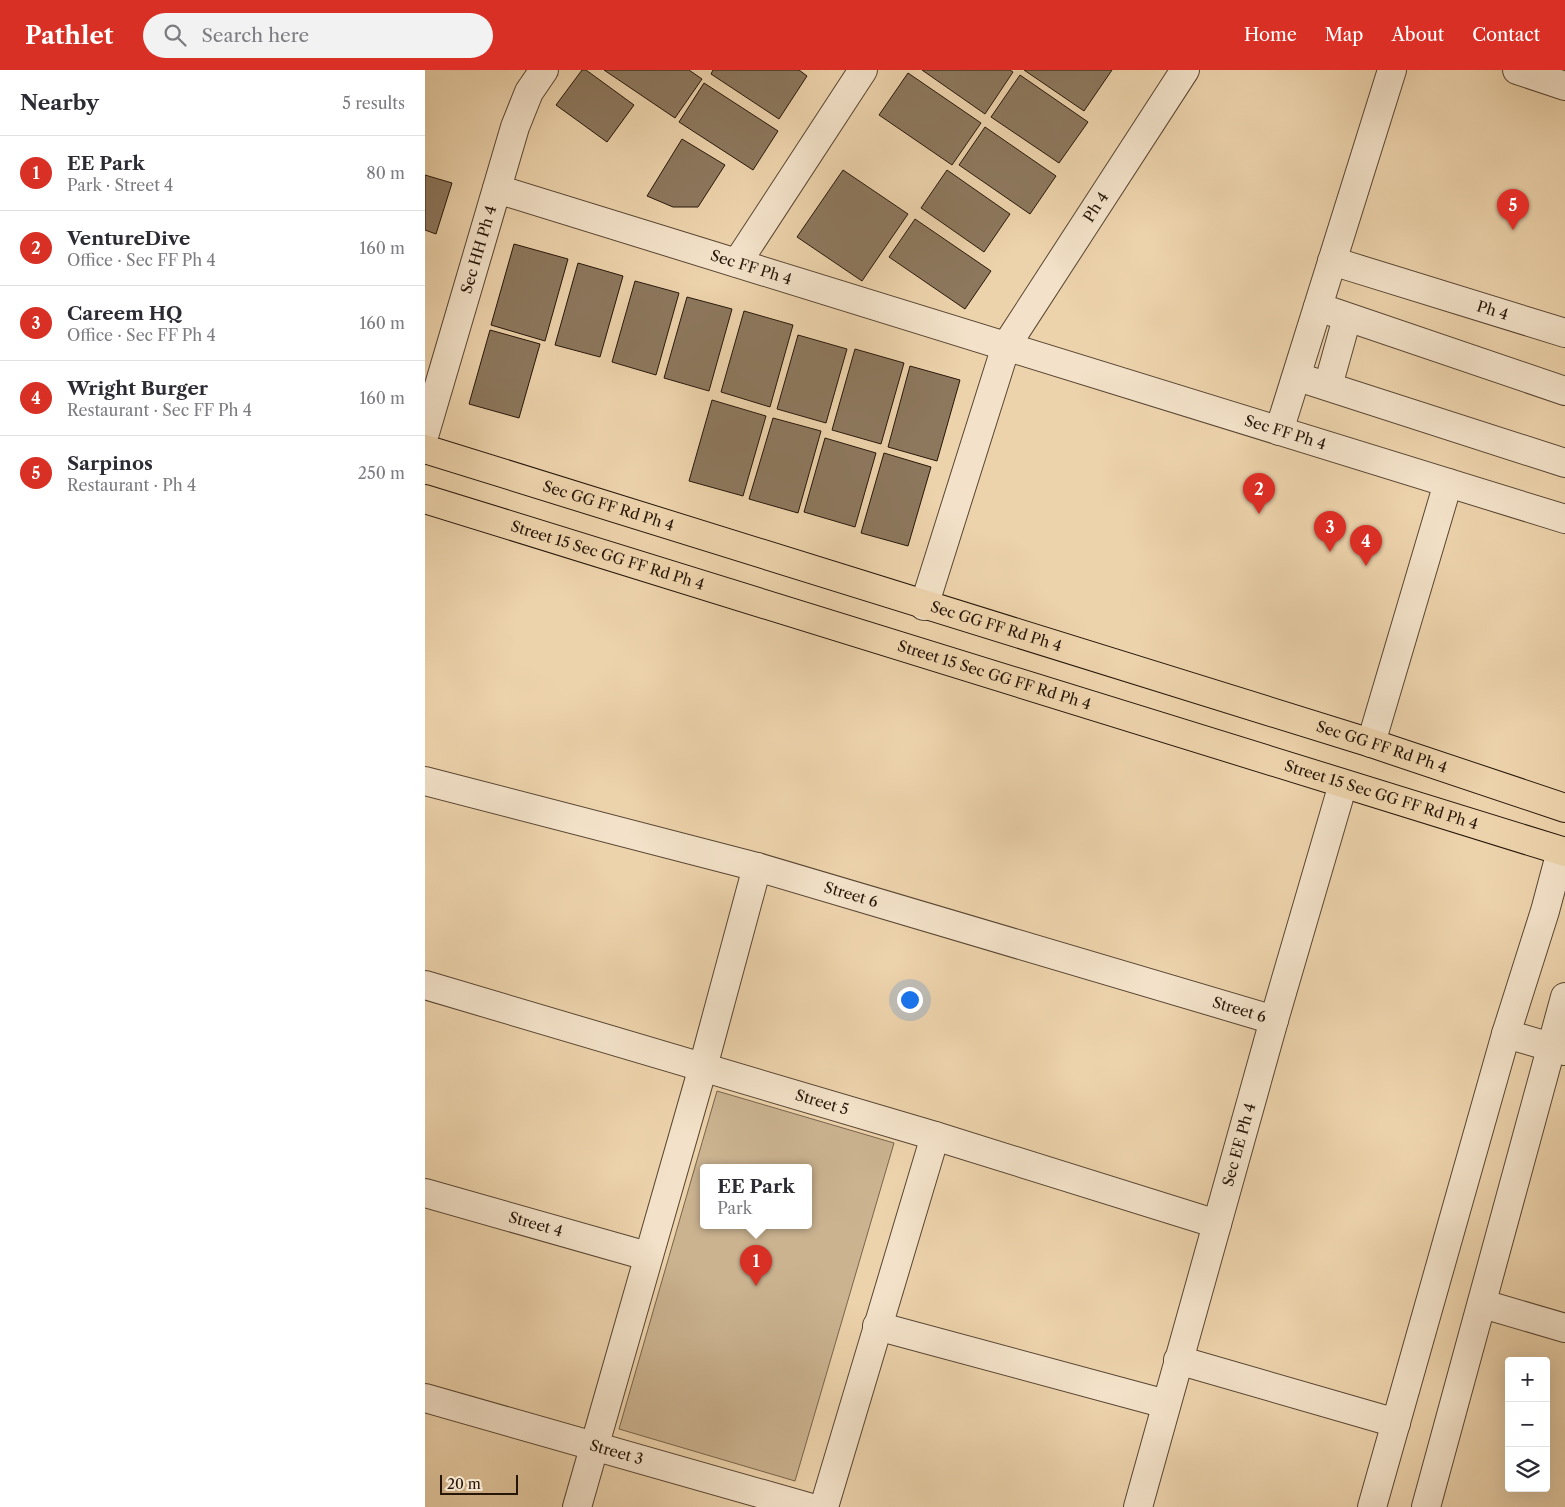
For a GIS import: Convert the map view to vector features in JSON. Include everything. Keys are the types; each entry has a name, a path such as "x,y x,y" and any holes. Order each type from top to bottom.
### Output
{"main road":[{"name":"Sec GG FF Rd Ph 4","path":"425,449 1371,744 1565,808"},
{"name":"Street 15 Sec GG FF Rd Ph 4","path":"425,499 1563,851"}],"street":[{"name":"Sec HH Ph 4","path":"425,433 515,127 529,92 544,70"},
{"path":"737,263 863,70"},
{"name":"Ph 4","path":"1006,346 1185,70"},
{"path":"1279,431 1298,377 1318,306 1392,70"},
{"path":"1517,70 1565,86"},
{"name":"Sec FF Ph 4","path":"497,189 1565,518"},
{"name":"Ph 4","path":"1332,261 1565,333"},
{"path":"1318,306 1347,318 1565,391"},
{"path":"1327,386 1347,318"},
{"path":"924,606 1006,346"},
{"path":"1298,377 1565,463"},
{"path":"1371,744 1448,483"},
{"name":"Street 6","path":"425,781 757,867 1274,1020"},
{"name":"Sec EE Ph 4","path":"1138,1507 1274,1020 1343,784"},
{"path":"1372,1507 1506,1034 1563,851"},
{"path":"577,1507 647,1256 703,1067 757,867"},
{"name":"Street 5","path":"425,985 935,1136 1217,1224"},
{"path":"1426,1507 1558,1049 1565,997"},
{"path":"1506,1034 1558,1049"},
{"path":"823,1507 935,1136"},
{"name":"Street 4","path":"425,1193 647,1256"},
{"path":"1483,1304 1565,1328"},
{"path":"877,1326 1166,1404"},
{"path":"1178,1360 1396,1423"},
{"name":"Street 3","path":"425,1398 809,1507"}],"shaded area":[{"path":"717,1091 894,1143 795,1481 619,1429"}],"building":[{"path":"582,70 586,70 634,105 607,142 556,105"},
{"path":"604,70 689,70 702,79 675,118"},
{"path":"713,70 799,70 807,76 779,119 711,74"},
{"path":"922,70 1010,70 1013,72 985,114"},
{"path":"1024,70 1112,70 1084,111"},
{"path":"908,73 981,123 952,165 879,115"},
{"path":"1020,75 1088,122 1059,163 991,117"},
{"path":"704,83 778,131 753,170 679,122"},
{"path":"985,127 1056,176 1030,214 959,165"},
{"path":"682,139 725,165 698,207 673,207 647,196"},
{"path":"843,170 908,214 862,281 797,237"},
{"path":"947,170 1010,214 984,252 921,208"},
{"path":"425,175 452,183 436,234 425,230"},
{"path":"915,219 991,271 965,309 889,257"},
{"path":"514,244 568,259 545,341 491,325"},
{"path":"578,263 623,276 600,357 555,345"},
{"path":"635,281 679,293 656,375 612,362"},
{"path":"687,297 732,309 709,391 664,378"},
{"path":"744,311 793,325 770,407 721,392"},
{"path":"490,330 540,344 519,418 469,404"},
{"path":"798,335 847,349 826,423 777,409"},
{"path":"855,349 904,363 881,444 832,430"},
{"path":"910,366 960,380 937,461 888,447"},
{"path":"712,400 766,416 743,496 689,481"},
{"path":"773,418 821,431 798,513 749,499"},
{"path":"825,438 876,453 855,527 804,512"},
{"path":"884,453 931,467 908,546 861,533"}],"place":[{"name":"Sarpinos","path":"1513,230"},
{"name":"VentureDive","path":"1259,514"},
{"name":"Careem HQ","path":"1330,552"},
{"name":"Wright Burger","path":"1366,566"},
{"name":"EE Park","path":"756,1286"}]}
